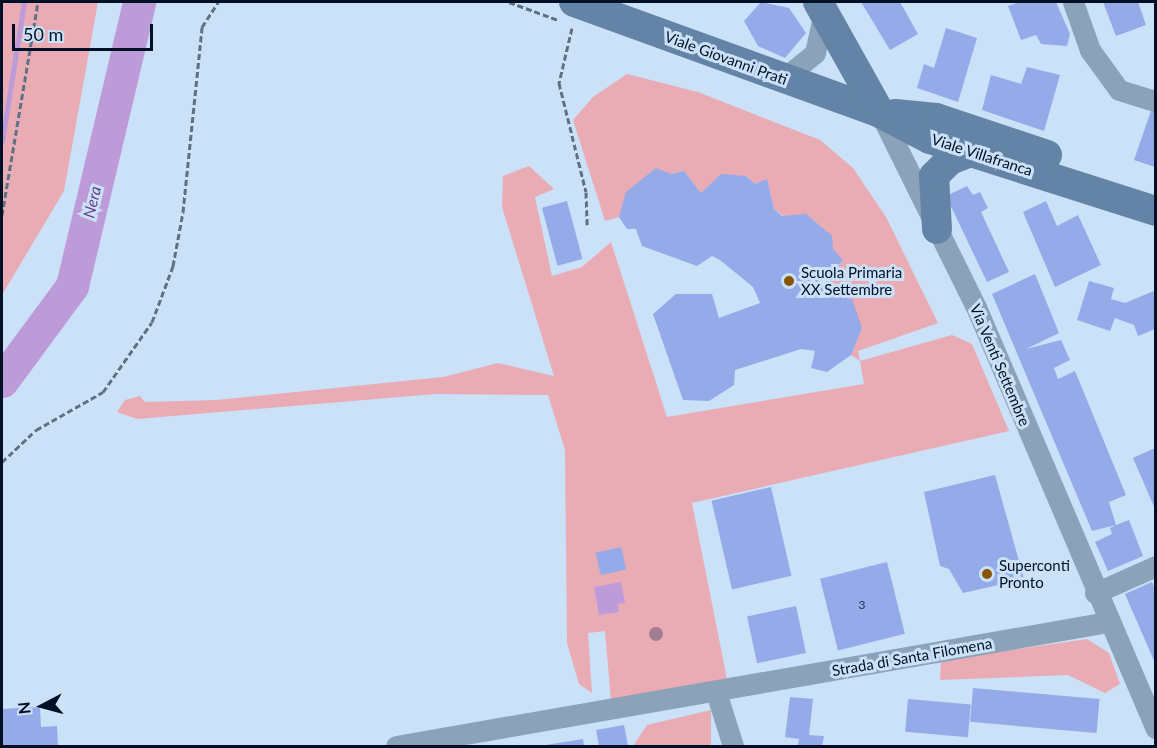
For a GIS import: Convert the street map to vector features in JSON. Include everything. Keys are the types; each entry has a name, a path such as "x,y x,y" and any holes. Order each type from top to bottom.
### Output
{"main road":[{"name":"Via Venti Settembre","path":"821,6 880,113"},
{"name":"Viale Giovanni Prati","path":"573,14 783,79 880,113"},
{"name":"Viale Villafranca","path":"880,113 971,152 1155,211"},
{"name":"Viale Villafranca","path":"880,113 936,118 1155,191"},
{"path":"937,229 934,176 950,160 971,152"}],"street":[{"path":"1073,2 1090,50 1119,90 1155,101"},
{"name":"Via Venti Settembre","path":"783,79 815,53 821,6"},
{"name":"Via Venti Settembre","path":"880,113 937,229 1155,728"},
{"path":"1095,593 1155,566"},
{"name":"Strada di Santa Filomena","path":"396,747 1108,622"},
{"path":"716,692 733,747"}],"path":[{"path":"2,215 38,2"},
{"path":"2,462 36,430 104,392 152,322 173,266 183,212 202,27 218,2"},
{"path":"573,14 559,83 586,192 587,225"}],"shaded area":[{"path":"2,2 98,2 64,191 2,295"},
{"path":"627,74 698,92 820,140 853,168 886,217 938,323 858,351 860,361 851,355 852,299 837,296 832,287 831,276 843,260 774,209 767,180 755,184 746,176 701,193 684,171 671,174 626,203 619,217 605,221 573,120 593,97"},
{"path":"529,166 554,189 535,197 552,276 582,267 611,242 667,417 864,384 860,361 952,335 972,344 1009,431 692,503 727,679 611,701 605,631 588,633 592,693 579,684 567,643 565,450 548,395 436,394 137,419 117,412 125,400 140,396 145,402 216,400 443,377 498,363 554,376 502,207 503,176"},
{"path":"621,582 625,603 618,604 619,612 599,615 594,587"},
{"path":"1087,639 1109,653 1120,684 1105,693 1068,675 940,680 941,660"},
{"path":"711,710 711,746 633,746 647,725"}],"building":[{"path":"761,2 789,8 806,33 785,58 758,46 744,21"},
{"path":"861,2 900,2 918,34 890,50"},
{"path":"1020,2 1056,2 1070,34 1067,46 1041,44 1036,35 1021,40 1008,6"},
{"path":"1103,2 1138,2 1146,25 1116,36"},
{"path":"946,28 977,38 958,102 917,88 924,64 934,68"},
{"path":"1027,67 1060,75 1044,131 982,110 991,75 1021,84"},
{"path":"1152,108 1155,109 1155,167 1134,160"},
{"name":"Scuola Primaria XX Settembre","path":"656,168 671,174 684,171 701,193 721,174 746,176 755,184 767,179 774,209 782,216 806,214 832,236 833,249 843,260 831,276 832,287 837,296 852,299 862,328 851,355 827,372 811,368 815,351 801,349 735,370 734,385 709,401 683,400 653,314 676,294 712,294 719,318 760,303 753,287 720,260 712,256 697,266 642,246 636,229 627,229 619,217 626,192"},
{"path":"967,186 973,195 980,192 988,208 981,212 1009,272 987,282 946,196"},
{"path":"567,201 583,259 557,266 542,208"},
{"path":"1046,201 1057,226 1078,215 1101,265 1055,287 1023,212"},
{"path":"1035,274 1059,333 1026,349 1061,340 1070,360 1054,368 1058,379 1075,371 1126,495 1109,502 1116,525 1092,531 992,294"},
{"path":"1089,281 1114,288 1111,299 1125,303 1154,291 1155,329 1138,336 1134,325 1115,318 1110,331 1077,320"},
{"path":"1155,448 1155,509 1133,458"},
{"path":"995,475 1024,579 963,593 949,569 940,566 924,492"},
{"path":"771,487 791,576 732,589 712,501"},
{"path":"1129,520 1143,556 1108,571 1095,542 1112,534 1110,528"},
{"path":"621,547 626,569 601,575 596,553"},
{"path":"887,562 905,634 838,650 820,579"},
{"path":"1152,582 1155,589 1155,663 1125,594"},
{"path":"796,606 806,653 757,663 747,616"},
{"path":"973,688 1100,699 1097,733 970,722"},
{"path":"790,697 813,699 809,735 824,736 822,746 798,746 799,739 785,737"},
{"path":"908,699 971,704 968,737 905,732"},
{"path":"40,707 41,727 57,726 58,746 2,746 2,709"},
{"path":"624,725 628,746 599,746 596,730"},
{"path":"583,739 584,746 546,746 546,745"}],"waterway":[{"path":"2,141 24,2"},
{"name":"Nera","path":"2,381 72,286 139,2"}],"place":[{"name":"Scuola Primaria XX Settembre","path":"789,281"},
{"name":"Superconti Pronto","path":"987,574"}]}
